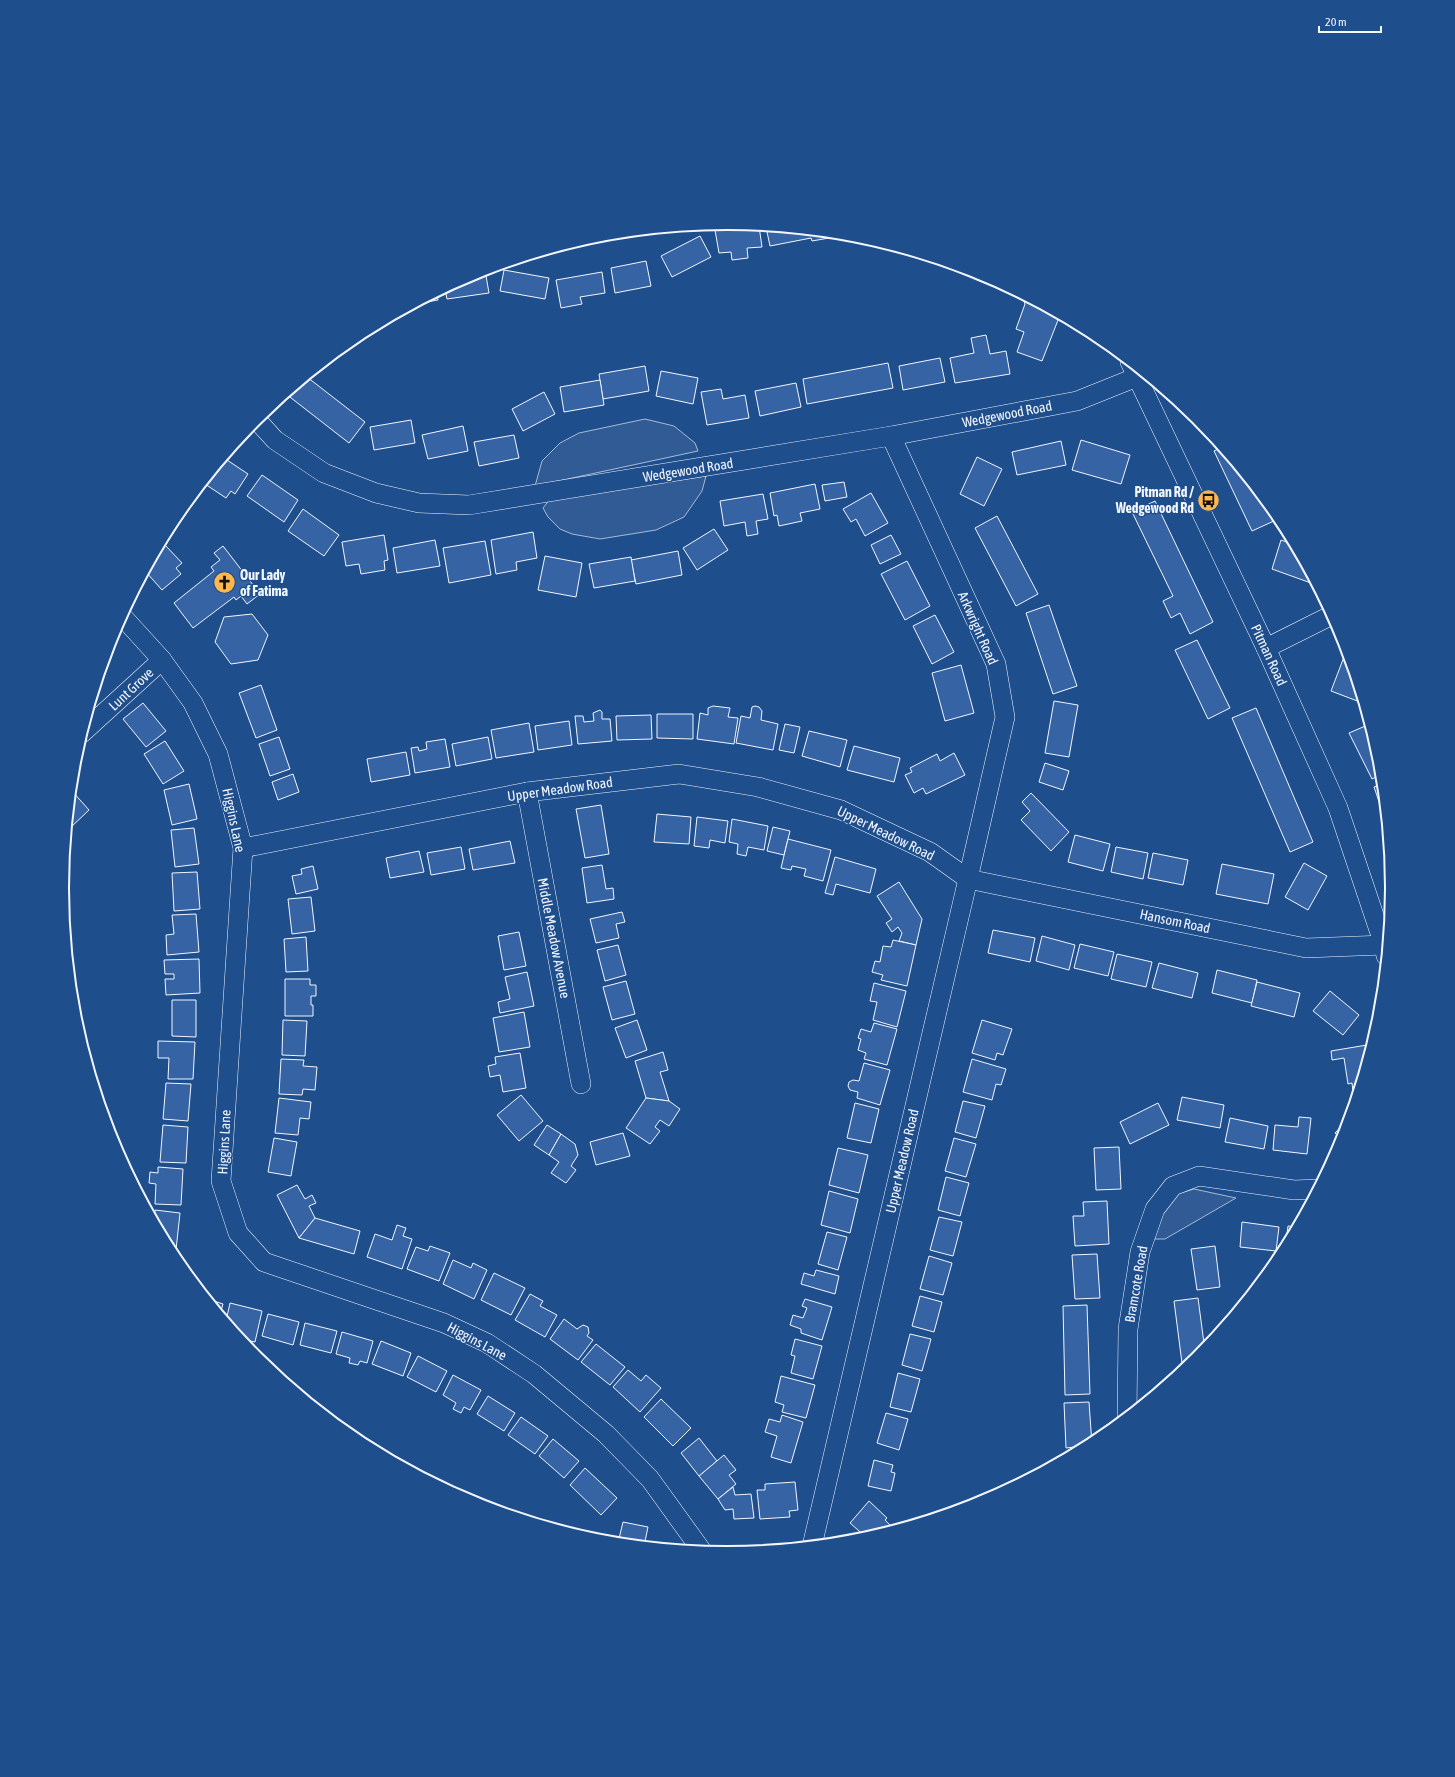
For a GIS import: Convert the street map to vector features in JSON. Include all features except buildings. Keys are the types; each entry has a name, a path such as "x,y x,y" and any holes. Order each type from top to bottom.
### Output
{"street":[{"name":"Wedgewood Road","path":"261,424 275,440 324,473 376,493 419,503 469,506 891,436 1077,401 1132,369"},
{"name":"Pitman Road","path":"1134,371 1266,648 1338,808 1383,946"},
{"name":"Arkwright Road","path":"891,436 996,664 1005,717 968,879"},
{"path":"1266,648 1327,617"},
{"name":"Higgins Lane","path":"126,621 162,660 193,703 218,754 243,848 222,1181 238,1233 264,1262 444,1323 487,1344 534,1374 606,1434 650,1479 694,1546"},
{"name":"Lunt Grove","path":"89,726 162,660"},
{"name":"Upper Meadow Road","path":"243,848 527,792 679,774 758,787 841,810 930,852 968,879 813,1541"},
{"name":"Middle Meadow Avenue","path":"527,792 581,1084"},
{"name":"Hansom Road","path":"968,879 1306,948 1383,951"},
{"name":"Bramcote Road","path":"1127,1412 1128,1329 1140,1252 1155,1209 1173,1186 1199,1176 1294,1190 1313,1189"}],"shaded area":[{"path":"645,419 674,426 695,443 698,451 535,486 542,461 560,443 579,433"},
{"path":"706,476 702,491 684,517 656,530 600,539 572,534 560,529 548,517 543,508 550,499"},
{"path":"1194,1189 1236,1198 1165,1239 1154,1239 1158,1218 1174,1195"}],"place":[{"name":"Pitman Rd / Wedgewood Rd","path":"1209,500"},
{"name":"Our Lady of Fatima","path":"225,583"}]}
